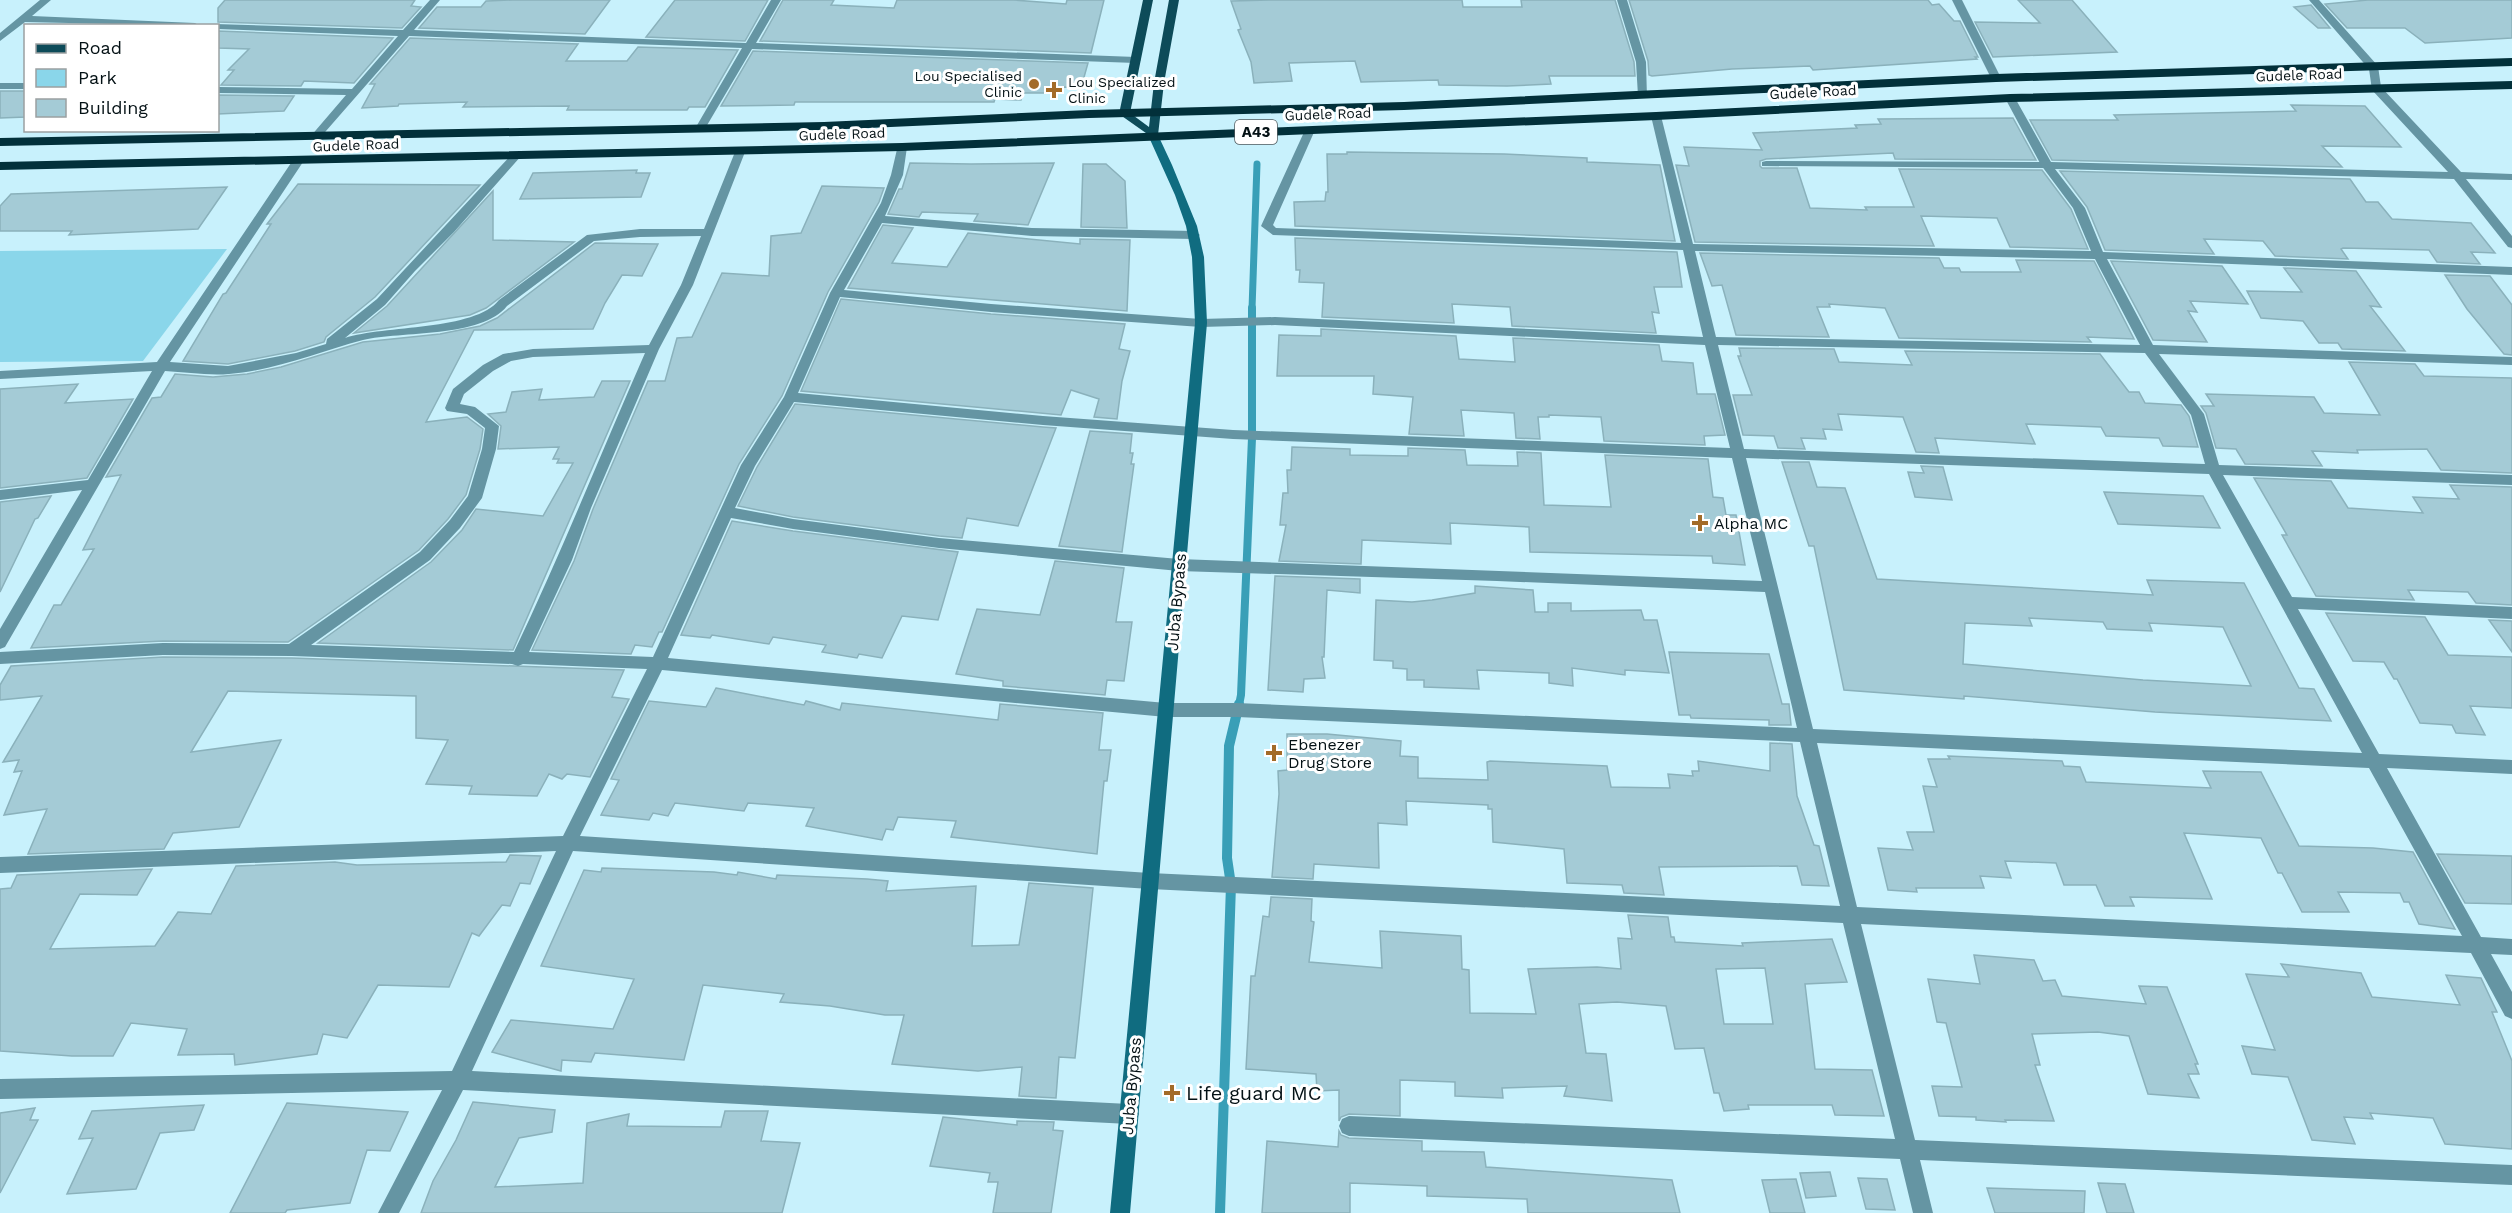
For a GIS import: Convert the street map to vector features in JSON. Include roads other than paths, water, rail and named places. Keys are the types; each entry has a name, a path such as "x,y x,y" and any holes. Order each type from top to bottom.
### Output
{"highway":[{"name":"Gudele Road","path":"0,142 824,126 1404,106 1996,78 2512,62"},
{"name":"Gudele Road","path":"0,166 297,162 902,147 1656,116 2010,98 2512,85"}],"main road":[{"path":"1148,0 1124,114 1153,135 1159,83 1174,0"},
{"name":"Juba Bypass","path":"1120,1213 1201,323 1198,258 1194,235 1177,187 1153,135"}],"street":[{"path":"0,38 46,0"},
{"path":"315,137 403,33 435,0"},
{"path":"702,128 776,0"},
{"path":"1622,0 1641,62 1643,96"},
{"path":"1957,0 1996,78"},
{"path":"2314,0 2374,68 2376,88 2457,176 2512,244"},
{"path":"22,19 146,24"},
{"path":"219,26 1136,60"},
{"path":"0,86 24,86"},
{"path":"219,90 353,92"},
{"path":"2010,98 2047,165 2079,208 2099,255 2150,349 2197,414 2213,469 2512,1010"},
{"path":"1656,116 1923,1213"},
{"path":"1310,130 1267,226 1273,231 1687,247 2099,255 2512,271"},
{"path":"388,1213 458,1080 568,843 658,663 748,465 790,397 836,293 887,203 897,175 902,147"},
{"path":"518,660 565,560 584,508 652,349 687,285 740,152"},
{"path":"326,347 381,302 517,155"},
{"path":"0,643 161,366 297,162"},
{"path":"1766,164 2047,165 2512,177"},
{"path":"877,219 1032,232 1194,235"},
{"path":"0,375 161,366 228,370 298,357 363,336 459,325 496,312 503,303 591,238 640,233 709,232"},
{"path":"836,293 991,308 1201,323 1275,321 1710,341 2150,349 2512,361"},
{"path":"292,650 425,556 455,524 475,498 489,449 492,426 470,410 452,408 458,392 488,368 508,357 533,353 652,349"},
{"path":"790,397 976,416 1191,433 2512,480"},
{"path":"0,495 93,484"},
{"path":"726,512 793,524 939,543 1179,565 1497,575 1771,587"},
{"path":"2286,603 2512,613"},
{"path":"0,658 163,648 292,650 518,660 658,663 1166,710 1237,710 2512,767"},
{"path":"0,865 568,843 1150,881 2512,947"},
{"path":"0,1089 458,1080 1129,1114"},
{"path":"1349,1126 2512,1174"}],"waterway":[{"path":"1252,309 1257,164"},
{"path":"1239,705 1252,438 1252,309"},
{"path":"1220,1213 1231,885 1227,858 1229,746 1239,704"}],"place":[{"name":"Lou Specialised Clinic","path":"1034,84"},
{"name":"Lou Specialized Clinic","path":"1054,90"},
{"name":"Alpha MC","path":"1700,523"},
{"name":"Ebenezer Drug Store","path":"1274,753"},
{"name":"Life guard MC","path":"1172,1093"}]}
